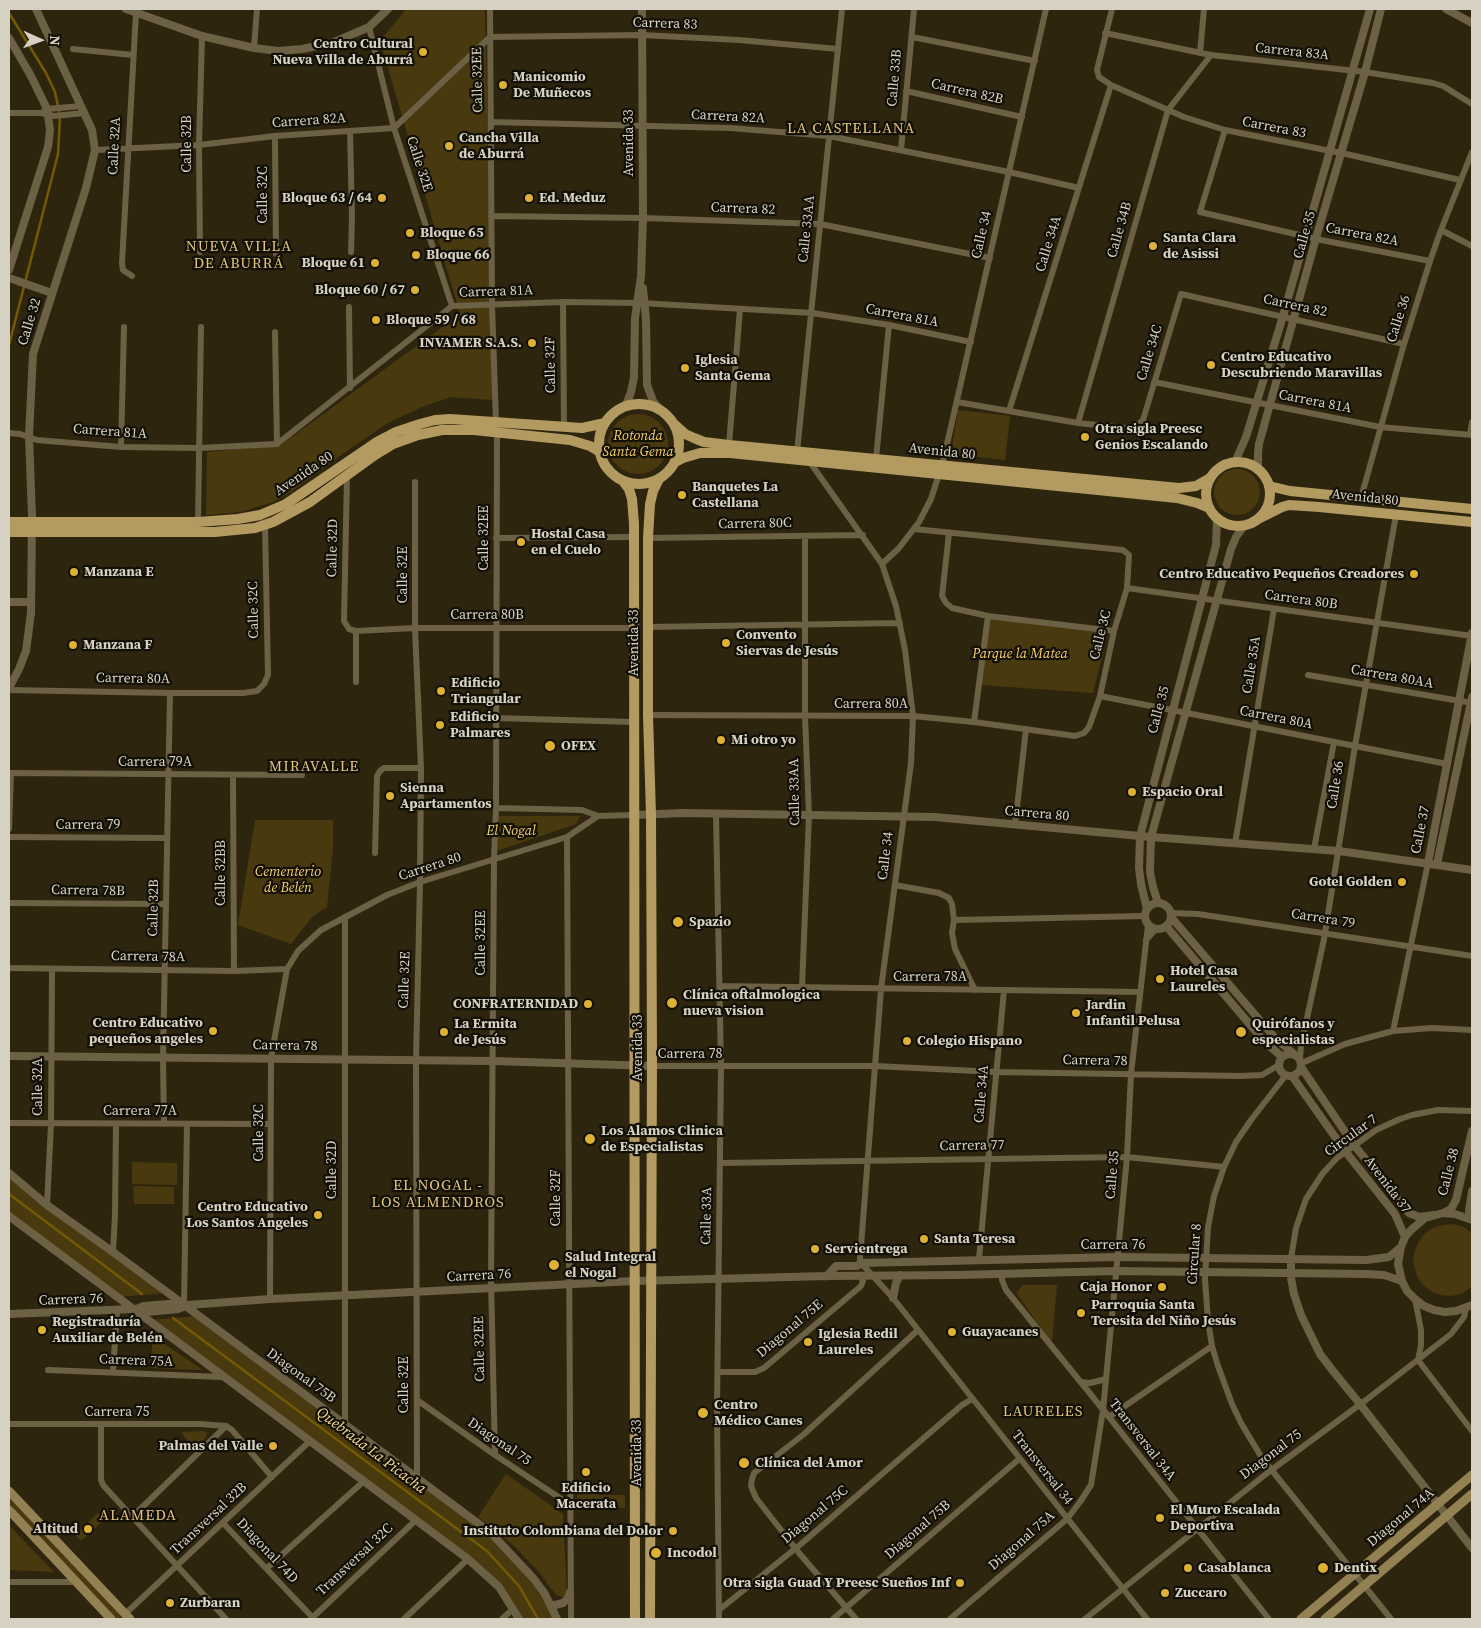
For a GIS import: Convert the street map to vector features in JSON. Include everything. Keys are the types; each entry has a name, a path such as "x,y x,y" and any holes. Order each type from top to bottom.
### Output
{"main road":[{"path":"640,403 659,408 668,415 678,434 678,456 667,473 660,478 642,484 632,484 623,481 608,469 603,461 600,452 600,432 612,413 626,406 640,403"},
{"name":"Avenida 80","path":"32,527 198,522 238,519 260,515 272,511 298,497 377,442 408,427 435,420 450,419 570,440 590,446 600,452"},
{"name":"Avenida 80","path":"12,527 215,532 248,529 265,525 310,502 383,450 393,444 418,435 451,430 496,427 590,427 605,423"},
{"name":"Avenida 80","path":"674,424 685,434 704,442 876,460 940,470 1177,498 1209,508"},
{"name":"Avenida 80","path":"675,462 700,452 710,452 1179,488 1196,486 1210,478"},
{"path":"1235,462 1247,463 1258,469 1265,476 1269,486 1270,499 1268,507 1258,519 1244,526 1225,524 1217,519 1209,508 1206,498 1206,488 1210,478 1221,467 1235,462"},
{"name":"Avenida 33","path":"650,1619 652,1066 648,538 650,504 660,478"},
{"name":"Avenida 33","path":"623,481 632,499 634,537 635,1619"},
{"name":"Avenida 80","path":"1269,486 1290,491 1472,509"},
{"name":"Avenida 80","path":"1258,519 1289,505 1319,506 1472,522"},
{"name":"Diagonal 74A","path":"1301,1619 1472,1475"},
{"path":"9,1491 128,1617"},
{"name":"Diagonal 74A","path":"1324,1619 1472,1494"},
{"path":"9,1510 111,1619"}],"street":[{"name":"Calle 32","path":"9,689 26,650 31,602 32,527 29,436 33,354 49,292 86,188 95,150 94,136 36,9"},
{"path":"126,9 202,36 254,48 278,51 302,49 332,43 369,27 388,9"},
{"path":"254,48 257,9"},
{"name":"Calle 32EE","path":"490,9 492,305 496,427 496,808 494,860 492,1288 495,1455"},
{"name":"Avenida 33","path":"642,9 643,218 641,303 646,319 647,385 653,401 659,408"},
{"name":"Calle 33AA","path":"797,452 842,9"},
{"name":"Calle 33B","path":"901,150 914,9"},
{"name":"Calle 34","path":"861,1263 867,1160 881,989 911,763 913,716 900,623 882,564 900,548 914,529 931,498 940,470 971,342 1046,9"},
{"path":"1105,33 1112,9"},
{"path":"1200,53 1204,9"},
{"name":"Calle 35","path":"1235,462 1246,437 1283,316 1370,9"},
{"name":"Calle 35","path":"1258,469 1258,453 1270,406 1316,238 1365,72 1381,9"},
{"path":"1446,9 1472,23"},
{"name":"Calle 32A","path":"132,276 123,270 122,263 136,13"},
{"name":"Calle 32E","path":"369,27 394,128 452,306"},
{"name":"Carrera 83","path":"1105,33 1096,70 1100,77 1111,85 1199,123 1460,180"},
{"name":"Carrera 83A","path":"1105,33 1211,55 1365,72 1433,83 1443,86 1472,104"},
{"name":"Carrera 83","path":"490,38 642,35 739,40 838,49"},
{"name":"Calle 32B","path":"200,252 199,145 202,36"},
{"path":"912,37 1035,61"},
{"path":"9,38 31,76 48,113 50,130 48,147 9,270"},
{"path":"394,128 490,38"},
{"path":"73,49 133,55"},
{"name":"Calle 34B","path":"1078,423 1168,110 1211,55"},
{"name":"Calle 34A","path":"1009,411 1111,85"},
{"name":"Carrera 82B","path":"906,91 1022,117"},
{"path":"9,113 48,113 81,110"},
{"name":"Carrera 82A","path":"491,122 730,128 829,136 1079,188"},
{"name":"Carrera 82A","path":"95,150 199,145 275,136 394,128"},
{"name":"Carrera 82A","path":"1225,130 1200,212 1305,236 1430,261"},
{"path":"350,131 351,252"},
{"name":"Calle 32C","path":"275,136 276,254"},
{"name":"Calle 36","path":"1361,498 1404,344 1430,261 1472,152"},
{"name":"Carrera 82","path":"492,216 643,218 820,224 990,258"},
{"path":"1441,230 1472,246"},
{"path":"10,279 49,292"},
{"name":"Calle 34C","path":"1078,423 1126,428 1136,426 1143,420 1181,294"},
{"name":"Carrera 82","path":"1181,294 1404,344"},
{"name":"Carrera 81A","path":"11,433 29,436 37,440 122,447 199,448 277,444 452,306 563,302 641,303 812,313 889,325 971,342"},
{"name":"Calle 32F","path":"563,302 564,428"},
{"name":"Avenida 33","path":"626,406 634,377 635,318 641,303"},
{"path":"349,307 350,388"},
{"path":"729,445 740,309"},
{"path":"876,460 889,325"},
{"path":"122,447 124,327"},
{"path":"198,522 201,327"},
{"path":"275,332 277,444"},
{"name":"Carrera 81A","path":"1154,382 1380,427 1471,435"},
{"path":"957,402 1078,423"},
{"path":"1471,435 1472,422"},
{"path":"810,461 882,564"},
{"name":"Calle 32D","path":"347,476 344,621 349,629 356,631"},
{"name":"Calle 32E","path":"415,482 415,628 421,768 416,1061 417,1479"},
{"name":"Calle 36","path":"1299,1060 1339,851 1355,746 1396,515"},
{"name":"Calle 35","path":"1146,913 1140,884 1140,836 1216,545 1217,519"},
{"name":"Calle 32C","path":"257,691 264,684 268,675 265,525"},
{"name":"Calle 35","path":"1158,903 1152,887 1150,872 1151,837 1233,542 1244,526"},
{"path":"914,529 949,533 942,596 946,604 952,608 988,616 1114,631"},
{"name":"Calle 3C","path":"949,533 1123,550 1129,555 1127,588 1114,631 1100,696 1089,727"},
{"name":"Carrera 80C","path":"648,538 863,535"},
{"name":"Calle 33AA","path":"802,987 808,815 805,716 805,536"},
{"path":"496,538 634,537"},
{"name":"Carrera 80B","path":"1127,588 1378,623 1472,634"},
{"path":"9,602 31,602"},
{"name":"Calle 35A","path":"1235,844 1274,609"},
{"path":"974,722 988,616"},
{"path":"648,627 900,623"},
{"name":"Carrera 80B","path":"356,631 415,628 634,628"},
{"path":"356,631 356,682"},
{"name":"Calle 37","path":"1393,1031 1428,863 1472,634"},
{"name":"Carrera 80AA","path":"1308,675 1460,701 1472,701"},
{"name":"Carrera 80A","path":"9,689 170,693 243,693 257,691"},
{"name":"Calle 32B","path":"164,1124 163,1058 170,693"},
{"name":"Carrera 80A","path":"1100,696 1447,764"},
{"name":"Calle 37","path":"1437,864 1472,701"},
{"name":"Carrera 80A","path":"648,715 913,716 974,722 1075,736 1084,733 1089,727"},
{"path":"495,718 634,722"},
{"path":"1016,825 1026,729"},
{"name":"Calle 36","path":"1314,849 1334,742"},
{"path":"375,852 377,776 384,768 421,768"},
{"path":"9,829 10,773"},
{"name":"Carrera 79A","path":"10,773 302,776"},
{"name":"Calle 32BB","path":"233,775 234,971"},
{"name":"Carrera 80","path":"496,808 582,810 598,816 716,814 935,817 1151,837 1339,851 1472,870"},
{"name":"Calle 33A","path":"716,814 721,1066 718,1372 719,1619"},
{"name":"Carrera 80","path":"287,969 291,960 321,930 387,895 420,882 567,837 598,816"},
{"name":"Carrera 79","path":"9,837 168,838"},
{"name":"Calle 32F","path":"567,837 571,1619"},
{"path":"895,886 940,893 946,896 952,904 954,920 952,933 955,949 974,990"},
{"name":"Carrera 78B","path":"9,903 166,904"},
{"path":"1156,929 1148,925 1146,913 1150,906 1158,903 1166,906 1170,915 1166,926"},
{"path":"954,920 1146,913"},
{"name":"Carrera 79","path":"1170,915 1198,914 1472,956"},
{"name":"Avenida 37","path":"1170,915 1270,1032 1299,1060 1354,1145 1409,1212 1419,1217 1434,1215"},
{"name":"Calle 32D","path":"345,917 345,1424"},
{"name":"Calle 35","path":"1103,1410 1127,1157 1132,1074 1148,925"},
{"path":"1145,942 1156,929 1166,926"},
{"path":"1166,926 1280,1061 1281,1071 1289,1076 1298,1073 1299,1060"},
{"name":"Carrera 78A","path":"9,968 234,971 287,969"},
{"name":"Calle 32A","path":"47,1205 51,1124 52,969"},
{"name":"Calle 32C","path":"270,1299 271,1058 287,969"},
{"name":"Carrera 78A","path":"720,986 1140,992"},
{"name":"Calle 34A","path":"979,1260 1004,990"},
{"path":"1299,1060 1369,1036 1393,1031 1432,1028 1472,1030"},
{"path":"1280,1061 1289,1053 1299,1060"},
{"name":"Carrera 78","path":"9,1056 50,1058 493,1061 652,1066 875,1066 996,1072 1257,1076 1262,1075 1280,1061"},
{"name":"Avenida 37","path":"1289,1076 1395,1214 1405,1237"},
{"name":"Circular 8","path":"1289,1076 1251,1120 1236,1142 1224,1166 1214,1196 1208,1227 1205,1272 1205,1297 1212,1346 1232,1404 1251,1441 1391,1619"},
{"name":"Circular 7","path":"1472,1111 1438,1110 1412,1115 1388,1124 1346,1151 1323,1174 1306,1199 1296,1228 1291,1258 1294,1294 1310,1335 1320,1354 1472,1548"},
{"name":"Carrera 77A","path":"9,1123 271,1124"},
{"path":"112,1252 115,1216 116,1124"},
{"path":"183,1303 188,1124"},
{"name":"Calle 38","path":"1443,1213 1451,1209 1456,1200 1472,1131"},
{"name":"Carrera 77","path":"720,1164 1127,1157 1224,1166"},
{"name":"Diagonal 75B","path":"9,1173 47,1205 183,1303 491,1533 534,1578 558,1619"},
{"name":"Calle 38","path":"1472,1191 1469,1211 1472,1219"},
{"path":"1470,1307 1445,1312 1424,1306 1407,1291 1398,1264 1405,1237 1418,1223 1443,1213 1472,1219"},
{"path":"9,1216 468,1559 499,1587 519,1619"},
{"name":"Carrera 76","path":"827,1276 836,1266 857,1266 861,1263 1118,1257 1378,1259 1390,1256 1401,1247"},
{"name":"Transversal 34","path":"861,1263 893,1298 1122,1590 1147,1619"},
{"name":"Carrera 76","path":"9,1314 147,1309 172,1307 183,1303 651,1280 1116,1270 1384,1275 1402,1280"},
{"name":"Transversal 34A","path":"1002,1273 1002,1280 1006,1290 1269,1619"},
{"path":"893,1298 900,1275"},
{"name":"Diagonal 75E","path":"718,1372 755,1372 764,1368 860,1286 863,1281 860,1276"},
{"path":"1415,1299 1421,1330 1418,1360 1472,1432"},
{"name":"Diagonal 75","path":"1085,1619 1272,1470 1451,1334 1470,1307"},
{"path":"113,1372 116,1310"},
{"path":"856,1619 756,1498 751,1486 752,1478 754,1473 803,1435 918,1330"},
{"path":"1109,1417 1212,1346"},
{"name":"Carrera 75A","path":"48,1370 222,1376"},
{"path":"1081,1382 1090,1383 1106,1379"},
{"name":"Diagonal 75C","path":"719,1610 796,1548 962,1405 972,1399"},
{"name":"Diagonal 75","path":"417,1400 569,1504"},
{"name":"Diagonal 75A","path":"950,1619 1067,1519 1085,1496 1091,1485 1103,1410"},
{"name":"Carrera 75","path":"9,1424 207,1424 226,1426"},
{"path":"101,1425 102,1485 226,1619"},
{"path":"132,1516 226,1426 232,1430 272,1477"},
{"name":"Transversal 32B","path":"128,1617 177,1566 310,1441"},
{"name":"Diagonal 75B","path":"833,1619 1019,1458"},
{"path":"267,1568 364,1481"},
{"name":"Transversal 32C","path":"313,1619 416,1520"},
{"name":"Diagonal 74D","path":"223,1523 313,1619"},
{"path":"404,1619 468,1559"},
{"path":"9,1582 75,1582"},
{"path":"551,1606 563,1603 568,1598 570,1592"},
{"path":"502,1619 513,1609"}],"green space":[{"path":"406,9 485,9 492,299 492,400 451,397 422,407 388,423 291,492 273,502 241,512 206,515 207,452 281,445 460,314 380,41"},
{"path":"958,410 1010,416 1005,460 951,454"},
{"name":"Rotonda Santa Gema","path":"638,414 655,419 663,427 668,444 663,461 655,469 638,474 621,469 613,461 608,444 613,427 621,419"},
{"path":"1232,469 1242,469 1256,479 1260,492 1256,505 1250,511 1242,515 1232,515 1218,505 1214,497 1214,487 1224,473"},
{"name":"Parque la Matea","path":"990,618 1108,632 1093,693 981,685"},
{"name":"El Nogal","path":"497,816 580,816 576,824 494,852"},
{"name":"Cementerio de Belén","path":"255,820 333,820 333,849 327,907 312,917 291,944 238,925"},
{"path":"132,1162 177,1163 177,1185 132,1184"},
{"path":"9,1177 167,1293 118,1297 9,1215"},
{"path":"133,1186 174,1187 174,1204 134,1204"},
{"path":"1442,1225 1462,1226 1472,1233 1472,1287 1461,1294 1451,1296 1432,1292 1424,1286 1418,1278 1413,1259 1419,1241 1425,1233"},
{"path":"1023,1285 1057,1285 1052,1343 1016,1293"},
{"path":"199,1316 491,1533 534,1579 557,1619 519,1619 499,1587 149,1320"},
{"path":"153,1336 169,1347 203,1370 150,1368"},
{"path":"204,1431 207,1433 206,1437 194,1450 181,1432"},
{"path":"506,1474 563,1514 567,1594 565,1596 561,1597 555,1594 539,1572 514,1546 478,1517"},
{"path":"9,1491 130,1619 111,1619 9,1510"},
{"path":"577,1491 597,1492 598,1495 625,1495 625,1508 577,1507"},
{"name":"Altitud","path":"98,1513 104,1520 81,1541 75,1535"},
{"path":"9,1525 28,1545 54,1572 9,1570"}],"waterway":[{"name":"Quebrada La Picacha","path":"9,13 46,73 55,92 60,116 58,154 9,345"},
{"name":"Quebrada La Picacha","path":"9,1194 142,1294"},
{"name":"Quebrada La Picacha","path":"173,1318 487,1551 519,1586 538,1619"}],"place":[{"name":"Centro Cultural Nueva Villa de Aburrá","path":"423,52"},
{"name":"Manicomio De Muñecos","path":"503,85"},
{"name":"Cancha Villa de Aburrá","path":"449,146"},
{"name":"Bloque 63 / 64","path":"382,198"},
{"name":"Ed. Meduz","path":"529,198"},
{"name":"Bloque 65","path":"410,233"},
{"name":"Santa Clara de Asissi","path":"1153,246"},
{"name":"Bloque 66","path":"416,255"},
{"name":"Bloque 61","path":"375,263"},
{"name":"Bloque 60 / 67","path":"415,290"},
{"name":"Bloque 59 / 68","path":"376,320"},
{"name":"INVAMER S.A.S.","path":"532,343"},
{"name":"Centro Educativo Descubriendo Maravillas","path":"1211,365"},
{"name":"Iglesia Santa Gema","path":"685,368"},
{"name":"Otra sigla Preesc Genios Escalando","path":"1085,437"},
{"name":"Banquetes La Castellana","path":"682,495"},
{"name":"Hostal Casa en el Cuelo","path":"521,542"},
{"name":"Manzana E","path":"74,572"},
{"name":"Centro Educativo Pequeños Creadores","path":"1414,574"},
{"name":"Convento Siervas de Jesús","path":"726,643"},
{"name":"Manzana F","path":"73,645"},
{"name":"Edificio Triangular","path":"441,691"},
{"name":"Edificio Palmares","path":"440,725"},
{"name":"Mi otro yo","path":"721,740"},
{"name":"OFEX","path":"550,746"},
{"name":"Espacio Oral","path":"1132,792"},
{"name":"Sienna Apartamentos","path":"390,796"},
{"name":"Gotel Golden","path":"1402,882"},
{"name":"Spazio","path":"678,922"},
{"name":"Hotel Casa Laureles","path":"1160,979"},
{"name":"Clínica oftalmologica nueva vision","path":"672,1003"},
{"name":"CONFRATERNIDAD","path":"588,1004"},
{"name":"Jardin Infantil Pelusa","path":"1076,1013"},
{"name":"Centro Educativo pequeños angeles","path":"213,1031"},
{"name":"La Ermita de Jesús","path":"444,1032"},
{"name":"Quirófanos y especialistas","path":"1241,1032"},
{"name":"Colegio Hispano","path":"907,1041"},
{"name":"Los Alamos Clinica de Especialistas","path":"590,1139"},
{"name":"Centro Educativo Los Santos Angeles","path":"318,1215"},
{"name":"Santa Teresa","path":"924,1239"},
{"name":"Servientrega","path":"815,1249"},
{"name":"Salud Integral el Nogal","path":"554,1265"},
{"name":"Caja Honor","path":"1162,1287"},
{"name":"Parroquia Santa Teresita del Niño Jesús","path":"1081,1313"},
{"name":"Registraduría Auxiliar de Belén","path":"42,1330"},
{"name":"Guayacanes","path":"952,1332"},
{"name":"Iglesia Redil Laureles","path":"808,1342"},
{"name":"Centro Médico Canes","path":"703,1413"},
{"name":"Palmas del Valle","path":"273,1446"},
{"name":"Clínica del Amor","path":"744,1463"},
{"name":"Edificio Macerata","path":"586,1472"},
{"name":"El Muro Escalada Deportiva","path":"1160,1518"},
{"name":"Altitud","path":"88,1529"},
{"name":"Instituto Colombiana del Dolor","path":"673,1531"},
{"name":"Incodol","path":"656,1553"},
{"name":"Casablanca","path":"1188,1568"},
{"name":"Dentix","path":"1323,1568"},
{"name":"Otra sigla Guad Y Preesc Sueños Inf","path":"960,1583"},
{"name":"Zuccaro","path":"1165,1593"},
{"name":"Zurbaran","path":"170,1603"}],"district":[{"name":"LA CASTELLANA","path":"851,129"},
{"name":"NUEVA VILLA DE ABURRÁ","path":"239,256"},
{"name":"MIRAVALLE","path":"314,767"},
{"name":"EL NOGAL - LOS ALMENDROS","path":"438,1194"},
{"name":"LAURELES","path":"1043,1412"},
{"name":"ALAMEDA","path":"138,1516"}]}
